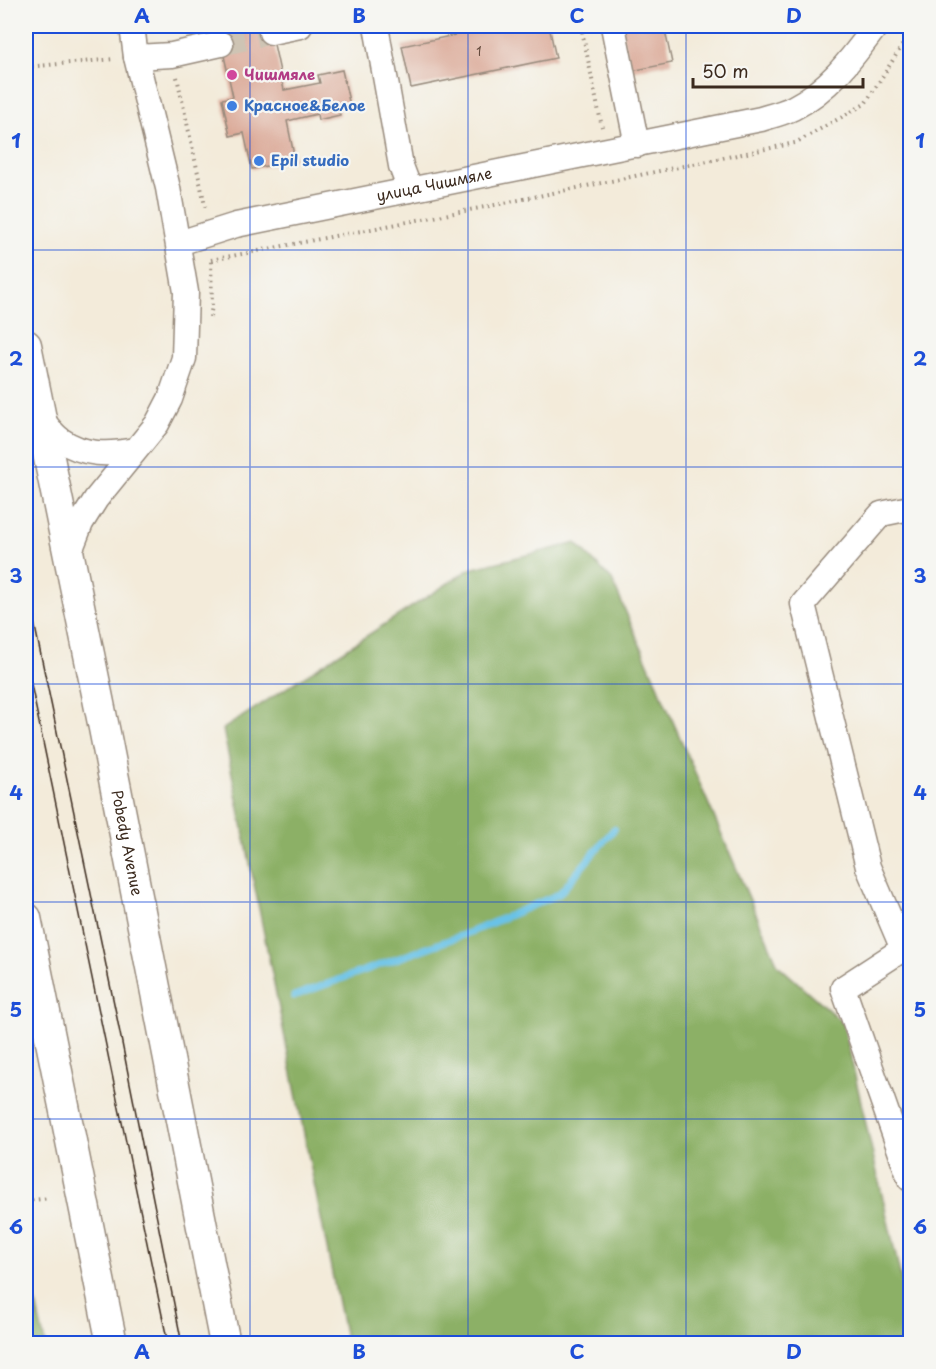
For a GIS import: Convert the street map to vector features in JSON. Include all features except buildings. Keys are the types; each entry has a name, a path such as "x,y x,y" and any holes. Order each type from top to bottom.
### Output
{"main road":[{"name":"Pobedy Avenue","path":"26,345 225,1344"},
{"path":"26,918 33,991 112,1344"}],"street":[{"path":"68,556 81,524 96,499 157,424 170,399 184,358 186,292 179,243 136,57 132,26"},
{"path":"271,32 300,26"},
{"path":"376,26 401,166 410,190"},
{"path":"613,26 637,145"},
{"name":"улица Чишмяле","path":"179,243 236,225 761,119 791,109 813,96 841,72 876,26"},
{"path":"136,57 172,55 221,44"},
{"path":"40,419 59,439 95,454 135,450"},
{"path":"910,508 881,514 803,604 868,867 903,948 843,988 910,1179"}],"path":[{"path":"580,26 602,127"},
{"path":"26,67 136,57"},
{"path":"26,1201 50,1198"}],"green space":[{"path":"576,543 612,580 778,965 843,1023 910,1318 910,1343 346,1343 223,729 470,569"},
{"path":"26,1261 45,1343 26,1343"}],"waterway":[{"path":"294,996 471,932 559,894 614,829"}],"tunnel":[{"path":"221,44 271,32"}],"tram line":[{"path":"26,584 116,1013 182,1344"},
{"path":"26,660 168,1344"}],"place":[{"name":"Чишмяле","path":"232,75"},
{"name":"Красное&Белое","path":"232,106"},
{"name":"Epil studio","path":"259,161"}]}
